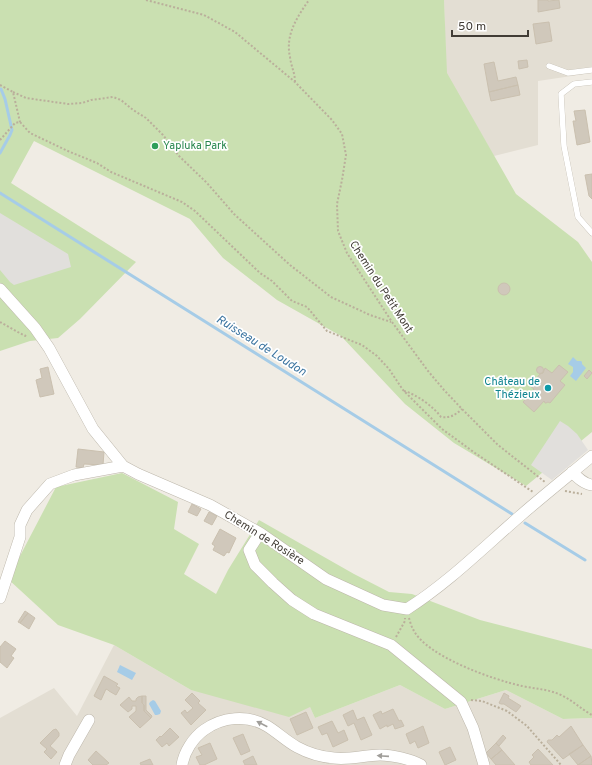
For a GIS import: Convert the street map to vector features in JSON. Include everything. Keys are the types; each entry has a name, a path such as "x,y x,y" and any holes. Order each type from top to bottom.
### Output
{"street":[{"name":"Chemin de Rosière","path":"0,289 35,328 49,348 93,429 123,466 210,505 260,533 326,579 383,605 407,609"},
{"path":"407,609 425,597 484,548 519,516 592,456"},
{"path":"0,598 20,537 20,525 27,510 50,484 74,474 123,466"},
{"path":"572,472 588,485 588,490"},
{"path":"260,533 249,550 255,565 273,584 292,600 314,614 391,645 461,702 473,728 484,765"},
{"path":"182,765 188,748 197,735 211,725 226,719 239,718 254,720 267,726 282,738 297,747 316,754 361,761 380,755 400,758 421,765"},
{"path":"65,765 68,755 89,720"}],"lane":[{"path":"549,66 568,73 592,70"},
{"path":"592,82 574,84 561,94 564,146 578,217 592,233"}],"path":[{"name":"Chemin du Petit Mont","path":"146,0 204,15 235,32 295,82 332,120 342,134 346,156 338,204 338,230 347,253 392,322 444,390 498,445 542,478 552,489"},
{"path":"295,82 295,73 289,56 288,39 300,13 309,0"},
{"path":"0,85 26,98 68,104 113,97 121,100 146,118 163,135 179,156 207,183 234,214 290,265 331,297 370,316 392,322"},
{"path":"13,92 20,122 30,133 97,163 116,175 182,202 195,211 260,273 272,281 292,300 307,307 327,331 362,345 377,356 389,369 403,390 442,429 474,453 542,498"},
{"path":"0,140 15,123 20,122"},
{"path":"0,322 25,336"},
{"path":"403,390 428,404 441,416 446,417 454,415 462,409"},
{"path":"552,489 588,490"},
{"path":"391,645 405,621 407,609"},
{"path":"407,609 413,630 421,641 438,654 494,679 543,689 562,695 592,715"},
{"path":"455,697 482,701 507,711 527,726 561,765"}],"shaded area":[{"path":"444,0 592,0 592,73 538,81 538,145 494,156 446,73"},
{"path":"0,213 68,254 71,267 14,285 10,282 0,270"},
{"path":"560,421 577,434 588,450 552,480 531,465"},
{"path":"114,645 191,690 310,707 315,718 400,685 445,709 506,690 563,719 592,718 592,765 0,765 0,718 54,688 77,716"}],"green space":[{"path":"0,0 444,0 447,73 516,194 578,242 592,262 592,432 526,486 454,443 405,404 341,336 277,300 223,258 190,219 34,141 11,183 136,262 80,319 58,338 30,341 0,351"},
{"path":"122,473 178,502 174,529 199,544 184,574 216,594 228,570 259,520 354,574 389,592 412,594 480,620 592,649 592,718 563,719 506,690 445,709 400,685 315,718 310,707 289,717 191,690 114,645 58,625 8,579 56,487"}],"water":[{"path":"573,357 577,361 581,361 586,368 576,381 570,376 573,372 573,367 568,364"},
{"path":"120,665 136,673 132,680 117,672"},
{"path":"153,700 161,711 160,714 155,715 149,704"}],"building":[{"path":"538,0 559,0 560,8 538,12"},
{"path":"549,22 552,41 536,44 533,24"},
{"path":"527,60 528,67 519,69 518,61"},
{"path":"494,62 498,81 516,77 518,85 489,92 484,64"},
{"path":"518,85 520,95 491,101 489,92"},
{"path":"585,110 590,142 577,145 573,121 576,121 574,111"},
{"path":"592,174 592,199 589,196 585,175"},
{"path":"502,283 506,283 510,289 506,295 502,295 498,291 498,287"},
{"name":"Château de Thézieux","path":"559,365 568,372 560,381 565,385 550,403 545,403 544,401 534,412 523,402 534,389 530,386 540,374 543,373 545,368 552,373"},
{"path":"48,367 54,394 40,397 36,380 42,378 40,369"},
{"path":"540,367 543,370 540,373 537,370"},
{"path":"589,370 592,373 587,379 584,376"},
{"path":"78,449 104,452 103,465 84,464 83,468 76,467"},
{"path":"192,504 201,509 197,516 188,512"},
{"path":"209,512 217,516 212,525 204,521"},
{"path":"220,529 236,538 229,553 227,552 224,556 213,550 215,546 212,544"},
{"path":"25,611 28,613 20,623 18,622"},
{"path":"28,613 35,618 29,629 20,623"},
{"path":"5,641 16,649 11,656 14,658 7,668 0,662 0,647"},
{"path":"104,676 118,684 116,686 120,688 116,695 106,689 101,700 94,696"},
{"path":"192,693 200,701 198,703 206,710 191,725 181,713 185,710 187,713 193,708 185,700"},
{"path":"504,693 509,696 508,698 521,706 516,712 504,704 499,703"},
{"path":"142,696 144,711 151,718 140,728 129,717 136,711 136,706 132,706 132,709 128,712 120,705 129,697 132,701 136,701 138,697"},
{"path":"142,696 146,696 146,710 152,716 151,718 144,711"},
{"path":"393,709 399,721 401,720 404,726 395,729 393,724 387,727 387,725 380,729 373,715 381,711 382,714"},
{"path":"353,710 357,720 364,717 372,735 361,740 354,723 348,726 343,715"},
{"path":"306,712 313,728 297,735 290,719"},
{"path":"332,721 338,733 344,730 348,740 333,747 327,733 322,735 318,727"},
{"path":"423,726 429,743 418,748 415,741 410,744 406,734"},
{"path":"571,726 583,745 563,759 547,742 548,740 552,740 557,735 559,737"},
{"path":"170,728 179,737 169,746 167,743 162,747 156,740"},
{"path":"56,729 59,736 50,746 57,752 51,759 44,752 47,749 40,743 53,730"},
{"path":"243,734 250,751 241,755 233,738"},
{"path":"503,735 506,738 499,746 496,743"},
{"path":"210,743 217,759 204,765 200,765 196,757 202,755 198,748"},
{"path":"496,743 502,750 491,759 486,753"},
{"path":"583,745 591,756 578,765 569,754"},
{"path":"450,747 456,760 445,765 439,752"},
{"path":"538,749 553,765 531,765 529,762 534,757 532,755"},
{"path":"502,750 515,765 496,765 491,759"},
{"path":"96,751 109,763 106,765 93,765 88,760"},
{"path":"253,756 257,765 245,765 243,761"},
{"path":"591,756 591,765 578,765"},
{"path":"150,759 153,765 141,765 140,763"}],"waterway":[{"name":"Ruisseau de Loudon","path":"0,89 5,99 12,130 0,153"},
{"name":"Ruisseau de Loudon","path":"0,193 512,514"},
{"name":"Ruisseau de Loudon","path":"525,523 585,560"}],"place":[{"name":"Yapluka Park","path":"155,146"},
{"name":"Château de Thézieux","path":"548,388"}]}
